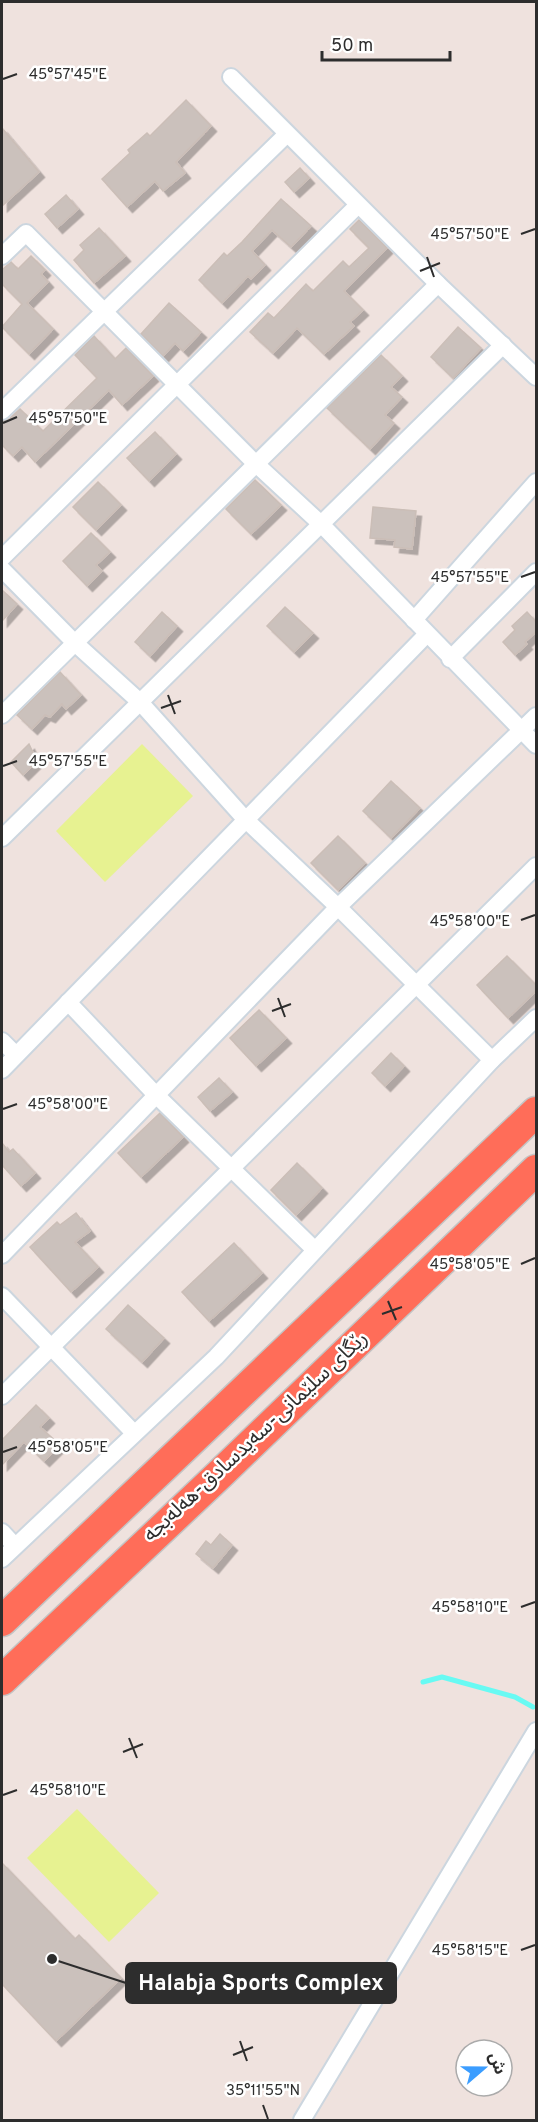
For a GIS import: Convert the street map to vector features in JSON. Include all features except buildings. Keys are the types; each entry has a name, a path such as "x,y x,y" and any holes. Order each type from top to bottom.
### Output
{"highway":[{"name":"رێگای سلێمانی-سەیدسادق-هەلەبجە","path":"2,1621 537,1112"},
{"path":"498,1149 531,1176"},
{"name":"رێگای سلێمانی-سەیدسادق-هەلەبجە","path":"2,1680 531,1176"}],"street":[{"path":"231,76 438,284 537,377"},
{"path":"2,411 287,134"},
{"path":"2,558 358,205"},
{"path":"2,256 26,232 256,464 321,524 450,659 537,745"},
{"path":"2,716 438,284"},
{"path":"2,838 503,345"},
{"path":"414,620 537,482"},
{"path":"2,569 75,643 140,702 246,819 417,984 492,1060"},
{"path":"450,659 537,572"},
{"path":"2,1070 428,634"},
{"path":"2,1255 338,907 537,716"},
{"path":"2,1396 537,866"},
{"path":"68,1002 156,1095 315,1250"},
{"path":"2,1559 216,1357 492,1060 537,1018"},
{"path":"2,1041 16,1055"},
{"path":"2,1296 134,1433"},
{"path":"2,1532 15,1546"},
{"path":"302,2121 537,1731"}],"green space":[{"path":"142,744 193,796 105,882 56,831"},
{"path":"77,1809 159,1893 109,1942 27,1858"}],"waterway":[{"path":"423,1682 442,1677 515,1697 533,1707"}],"place":[{"name":"Halabja Sports Complex","path":"52,1959"}]}
